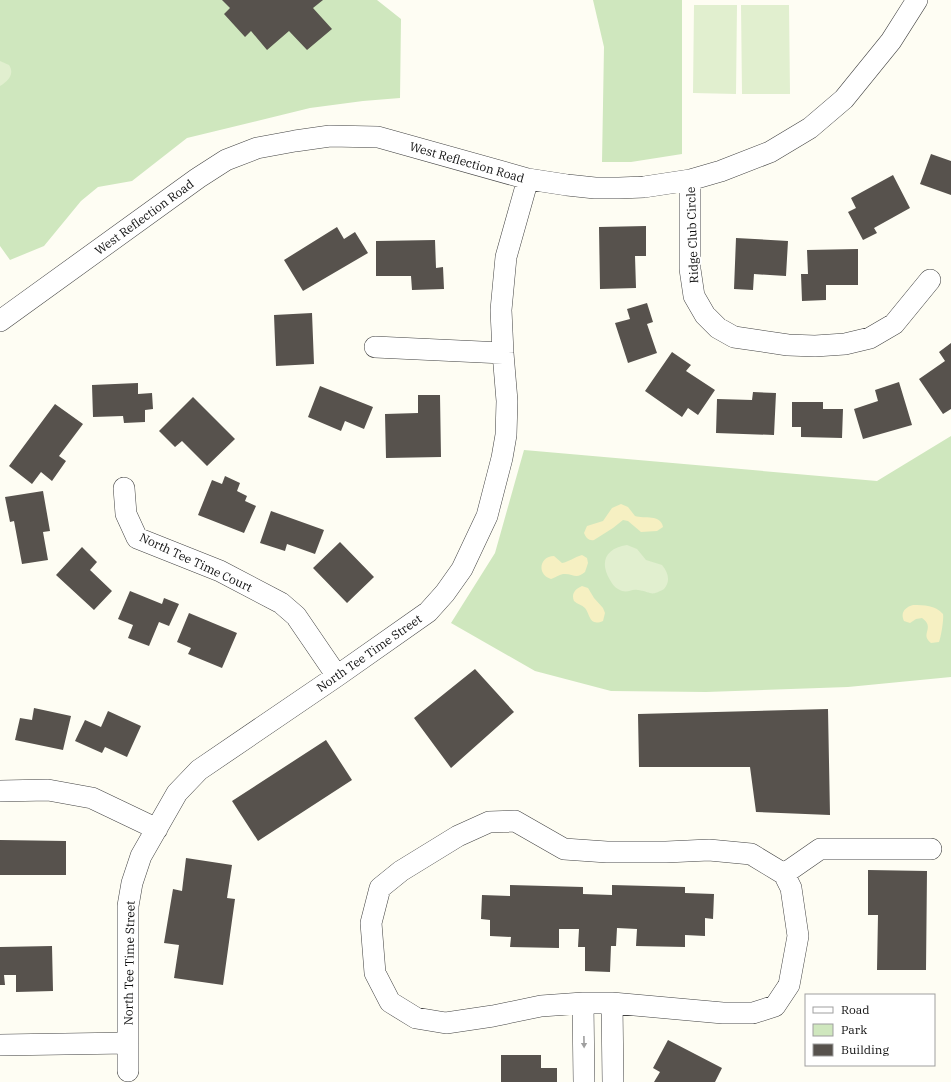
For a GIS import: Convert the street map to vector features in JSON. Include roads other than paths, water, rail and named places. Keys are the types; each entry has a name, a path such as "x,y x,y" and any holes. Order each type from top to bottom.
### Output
{"street":[{"name":"West Reflection Road","path":"0,321 198,178 226,160 258,148 330,136 378,137 528,179 595,188 644,187 690,180 721,171 770,152 810,128 844,99 891,42 917,0"},
{"name":"North Tee Time Street","path":"128,1078 128,906 132,883 141,856 177,793 199,770 428,612 445,593 462,569 473,548 487,516 502,458 506,435 507,401 501,310 506,257 528,179"},
{"name":"Ridge Club Circle","path":"690,180 690,269 694,296 706,315 718,328 734,337 788,345 815,346 845,344 870,338 894,324 930,280"},
{"path":"375,346 503,353"},
{"name":"North Tee Time Court","path":"124,488 126,514 137,538 220,571 281,603 296,616 337,676"},
{"path":"0,791 48,790 92,798 157,828"},
{"path":"515,821 564,848 607,852 709,850 751,854 784,874 791,888 798,936 789,985 775,1006 753,1014 723,1013 612,1003 583,1003 541,1006 493,1016 446,1023 416,1018 390,1002 375,973 371,923 380,888 401,871 458,836 489,822 515,821"},
{"path":"784,874 820,848 931,848"},
{"path":"583,1003 584,1082"},
{"path":"612,1003 612,1082"},
{"path":"0,1045 128,1043"}]}
